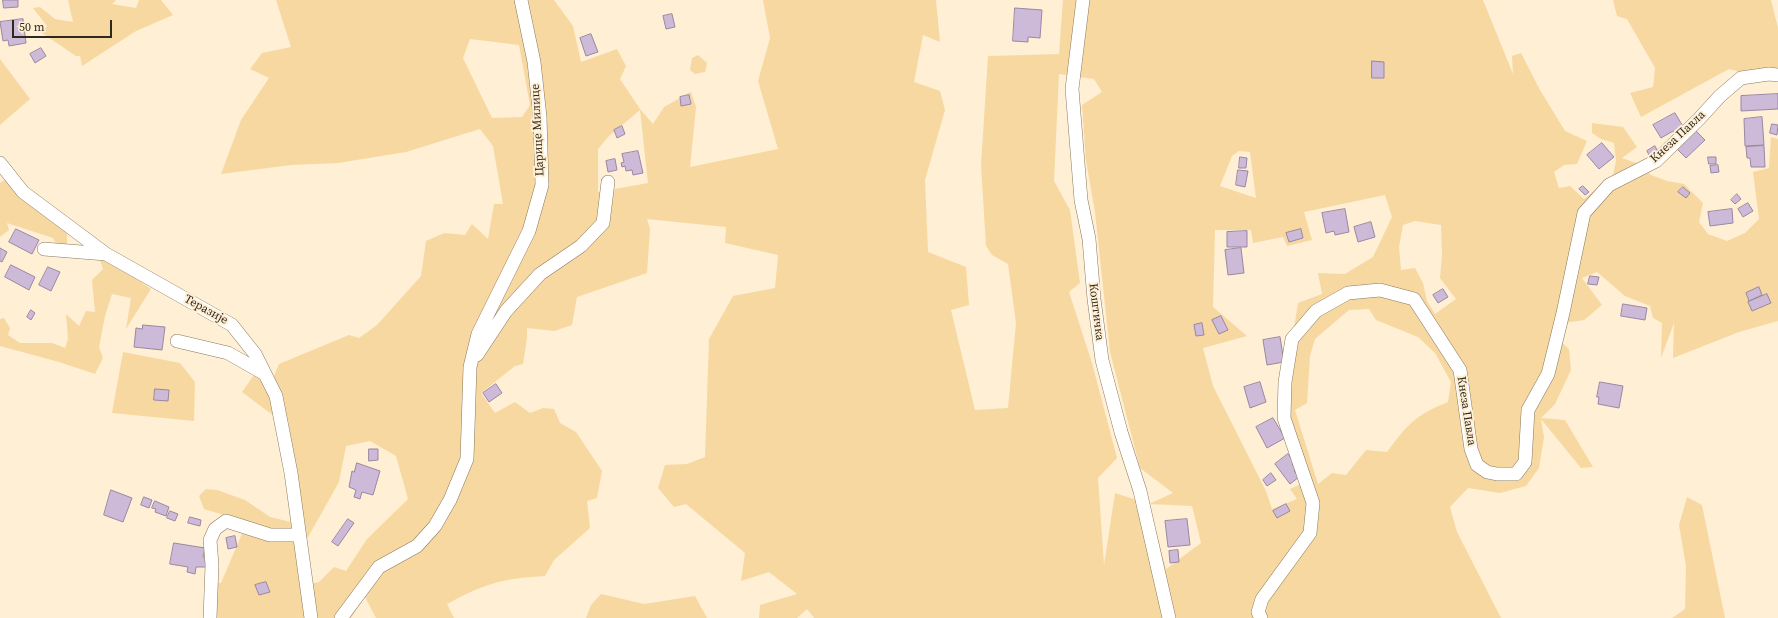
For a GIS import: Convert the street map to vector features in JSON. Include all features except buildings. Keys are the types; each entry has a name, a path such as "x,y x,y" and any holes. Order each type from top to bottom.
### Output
{"street":[{"name":"Царице Милице","path":"341,618 379,567 417,546 435,526 450,500 468,459 470,367 478,334 529,231 542,184 538,101 534,62 521,0"},
{"name":"Коштичка","path":"1083,0 1072,89 1081,200 1089,240 1094,299 1102,360 1121,432 1140,491 1169,618"},
{"name":"Кнеза Павла","path":"1261,618 1258,612 1262,599 1310,533 1313,503 1284,418 1285,382 1292,340 1316,311 1348,293 1380,290 1414,300 1460,370 1471,449 1477,465 1487,472 1497,474 1516,474 1525,462 1528,410 1548,374 1563,313 1584,213 1609,185 1656,161 1720,96 1741,78 1768,74 1778,75"},
{"name":"Теразије","path":"0,163 24,192 106,254 232,325 255,354 276,396 291,473 311,618"},
{"path":"470,367 506,311 540,274 581,246 603,223 608,182"},
{"path":"44,249 106,254"},
{"path":"177,341 228,353 265,374"},
{"path":"210,618 212,565 210,540 216,529 226,521 270,535 299,535"}],"shaded area":[{"path":"68,0 116,0 112,4 136,8 139,0 161,0 173,15 136,31 82,66 80,56 76,56 42,33 47,26 33,8 40,7 55,19 73,22"},
{"path":"276,0 554,0 573,26 581,62 617,49 626,66 620,79 640,109 653,124 664,107 691,92 696,107 690,167 778,149 758,81 770,38 763,0 936,0 940,42 923,35 914,82 940,91 945,110 925,180 928,252 966,267 969,305 951,310 975,410 1008,408 1016,323 1008,264 992,255 986,246 981,165 988,56 1059,54 1063,0 1483,0 1513,74 1512,56 1521,53 1540,90 1565,131 1587,141 1577,164 1564,165 1554,172 1559,188 1570,186 1584,199 1613,175 1616,161 1614,143 1601,139 1592,133 1592,123 1623,127 1637,147 1622,158 1639,164 1651,175 1667,181 1684,184 1703,203 1699,222 1708,234 1727,241 1745,233 1759,219 1753,172 1769,168 1771,137 1778,139 1778,321 1739,332 1673,358 1674,323 1661,358 1662,323 1653,318 1650,306 1625,296 1597,272 1582,278 1602,305 1584,320 1565,323 1560,341 1569,349 1571,370 1555,404 1541,418 1565,420 1593,467 1581,468 1541,419 1544,437 1539,468 1526,486 1500,493 1468,488 1450,507 1457,532 1501,618 814,618 807,609 797,618 759,618 760,605 797,594 769,572 741,581 745,553 686,504 674,507 658,488 665,465 687,464 705,457 709,339 733,296 775,288 778,255 725,243 726,227 647,219 650,229 647,273 577,297 572,325 554,331 527,328 523,364 515,366 481,393 495,413 515,402 530,413 543,408 554,409 560,423 576,432 602,471 597,498 587,501 590,528 554,560 545,576 505,580 472,591 447,604 454,618 376,618 365,597 351,618 208,618 206,582 221,583 247,522 204,509 199,496 206,489 217,490 245,500 270,517 291,522 303,585 319,582 334,567 346,571 367,539 408,499 396,456 370,441 346,446 339,482 307,539 288,420 274,376 279,364 349,335 359,338 377,325 421,276 426,241 444,233 465,235 472,224 488,239 494,204 503,204 493,146 480,129 406,152 338,163 291,165 221,174 241,120 269,78 250,69 262,53 291,47","holes":["470,39 519,45 530,105 522,117 492,118 463,58","1059,74 1094,79 1102,92 1082,105 1086,161 1095,212 1110,352 1140,468 1173,493 1149,504 1115,493 1104,565 1098,478 1117,458 1092,363 1069,292 1080,283 1070,210 1054,181","640,110 648,183 598,192 598,149 609,136","1239,151 1250,152 1256,198 1220,186 1232,156","1385,195 1392,217 1373,257 1345,274 1318,273 1322,294 1298,303 1280,416 1301,484 1290,489 1297,499 1272,509 1266,491 1213,386 1203,348 1247,336 1213,307 1215,230 1251,230 1253,243 1283,237 1287,246 1312,240 1304,212","1415,221 1441,225 1442,255 1440,278 1456,299 1435,314 1427,301 1423,283 1415,268 1401,270 1399,247 1403,225","1369,309 1376,320 1418,337 1435,353 1451,382 1448,402 1419,416 1406,428 1387,452 1366,450 1346,475 1332,473 1318,484 1295,410 1307,403 1310,356 1315,339 1349,310","1149,504 1192,506 1201,543 1166,569"]},
{"path":"1613,0 1771,0 1778,28 1778,82 1729,69 1641,117 1630,93 1653,87 1655,68 1627,19 1617,16"},
{"path":"698,55 707,63 705,72 695,74 690,70 692,58"},
{"path":"0,59 30,99 0,125"},
{"path":"6,179 67,232 67,246 59,249 53,238 7,223 9,230 0,237 0,183"},
{"path":"98,255 118,266 151,289 126,329 131,298 112,294 105,316 99,347 103,358 95,374 59,362 0,346 0,319 4,318 10,328 8,335 20,343 52,343 65,348 68,339 66,314 79,326 86,311 95,312 92,280 103,269"},
{"path":"123,352 180,363 195,382 194,421 112,413"},
{"path":"258,369 273,397 278,419 242,392"},
{"path":"1687,497 1702,505 1725,618 1672,618 1685,609 1686,566 1679,525"},
{"path":"601,594 644,604 695,596 707,618 586,618 591,605"}]}
